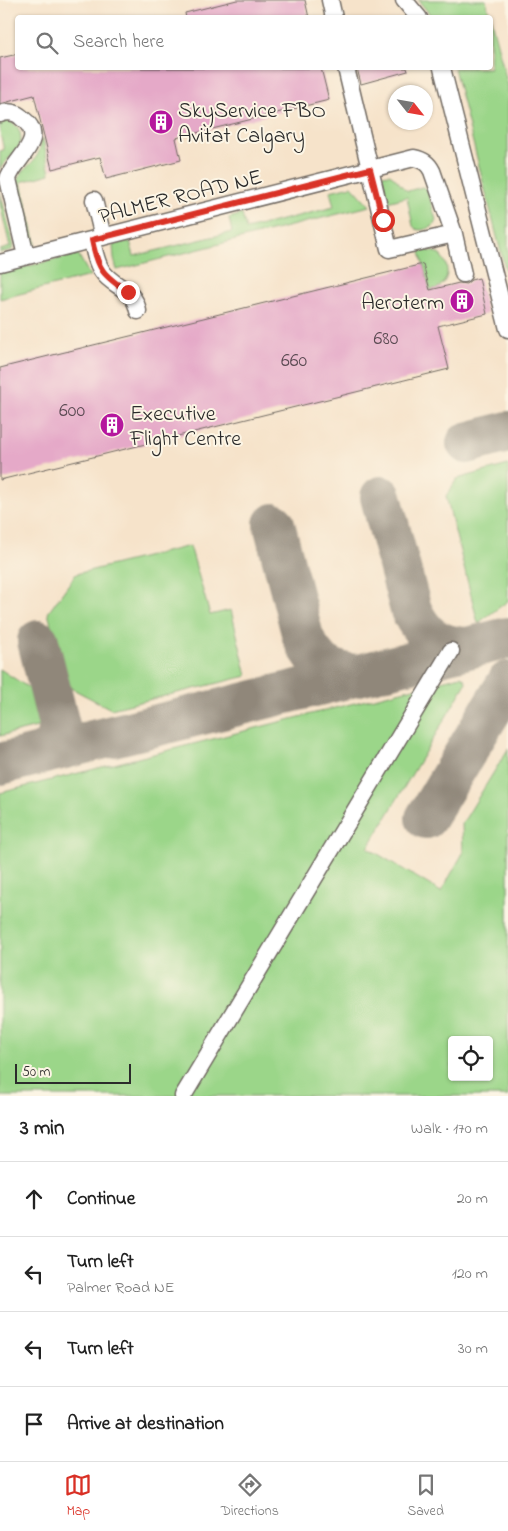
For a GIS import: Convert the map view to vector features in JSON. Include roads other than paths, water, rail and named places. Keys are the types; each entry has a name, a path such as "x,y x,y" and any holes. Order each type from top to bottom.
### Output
{"street":[{"path":"330,0 333,15"},
{"path":"404,0 417,15"},
{"path":"346,70 389,249 454,234"},
{"path":"443,70 508,329"},
{"path":"0,114 11,112 20,116 32,130 31,144 12,170 8,179 26,256"},
{"name":"PALMER ROAD NE","path":"0,263 414,158 425,162 432,171 454,234 463,274"},
{"path":"94,200 97,239 95,256 102,272 133,297 138,311"},
{"path":"183,1096 451,651"}],"place":[{"name":"SkyService FBO Avitat Calgary","path":"161,122"},
{"name":"Aeroterm","path":"462,301"},
{"name":"Executive Flight Centre","path":"112,425"}]}
